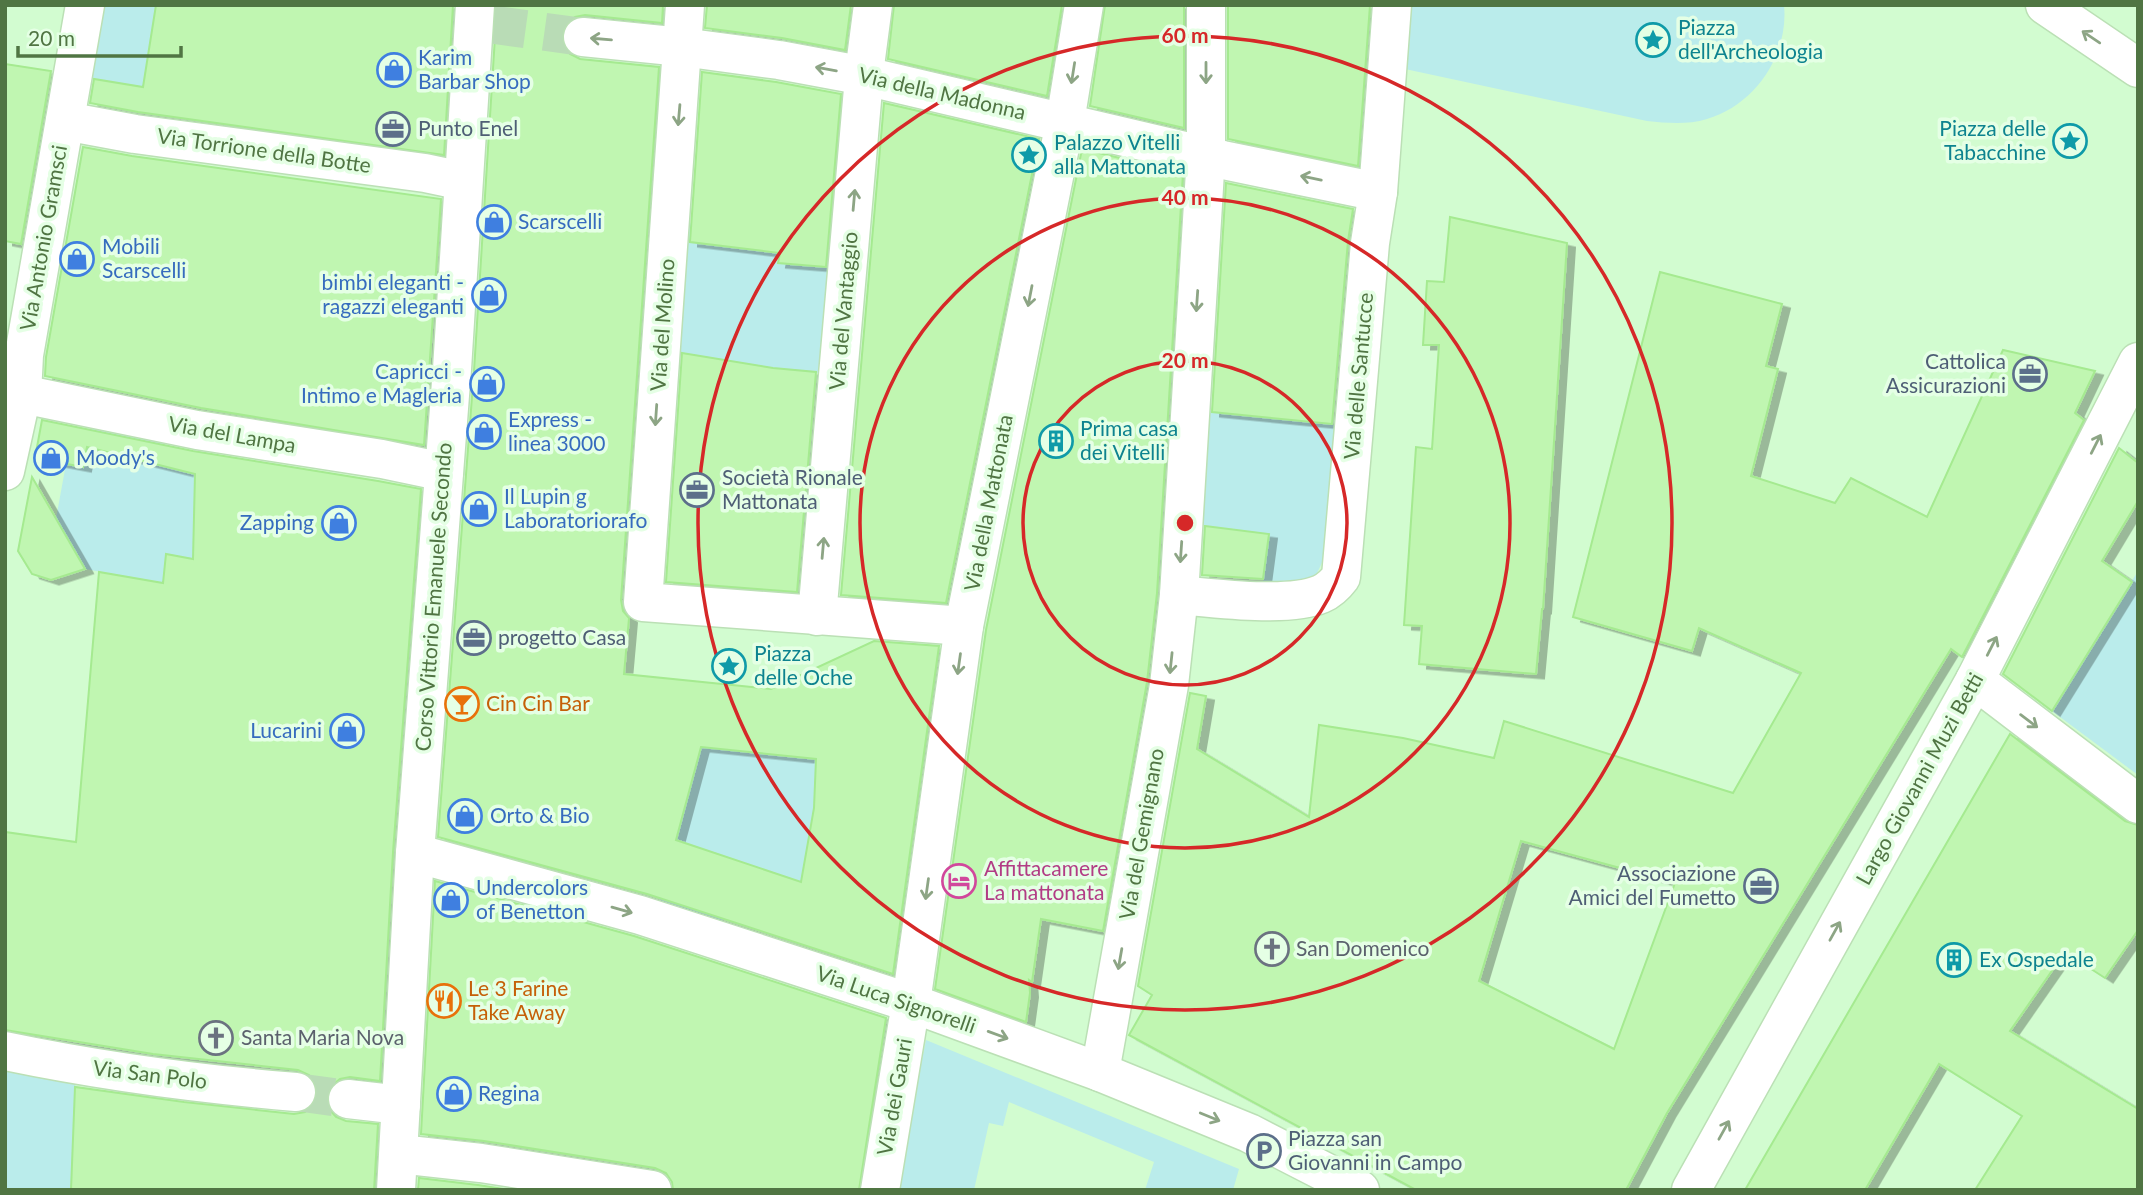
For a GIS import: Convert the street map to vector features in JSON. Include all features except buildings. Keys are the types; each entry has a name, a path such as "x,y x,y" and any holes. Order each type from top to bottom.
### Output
{"street":[{"name":"Via Antonio Gramsci","path":"5,471 22,394 15,353 65,121 85,5"},
{"name":"Via del Molino","path":"685,5 681,92 643,603 834,617"},
{"name":"Via del Vantaggio","path":"834,617 865,76 873,5"},
{"name":"Via della Mattonata","path":"911,1003 964,626 1065,122 1084,5"},
{"name":"Via del Gemignano","path":"1100,1072 1169,685 1179,595 1206,155 1206,5"},
{"name":"Via delle Santucce","path":"1179,595 1287,600 1319,596 1333,588 1341,577 1370,243 1389,185 1392,5"},
{"path":"2045,5 2138,68"},
{"name":"Corso Vittorio Emanuele Secondo","path":"397,1172 415,853 463,181 479,17"},
{"name":"Via della Madonna","path":"583,37 779,60 865,76 1206,155 1389,185"},
{"name":"Via Torrione della Botte","path":"65,121 135,134 425,173 463,181"},
{"name":"Largo Giovanni Muzi Betti","path":"1691,1190 1975,680 2138,362"},
{"name":"Via del Lampa","path":"22,394 197,430 382,459 444,472"},
{"path":"834,617 964,626"},
{"path":"1975,680 2138,804"},
{"name":"Via Luca Signorelli","path":"415,853 640,915 911,1003 1100,1072 1249,1133 1360,1190"},
{"name":"Via dei Gauri","path":"880,1190 911,1003"},
{"name":"Via San Polo","path":"5,1051 75,1065 296,1092"},
{"path":"348,1099 401,1105"},
{"path":"397,1172 481,1163 652,1190"}],"shaded area":[{"path":"5,5 2138,5 2138,1190 5,1190"},
{"path":"103,5 156,5 143,87 92,78"},
{"path":"1411,5 1784,5 1784,24 1774,59 1754,90 1724,112 1707,119 1670,123 1647,121 1405,69"},
{"path":"783,221 779,263 838,268 830,374 668,351 685,224"},
{"path":"1202,410 1337,425 1329,532 1319,570 1311,579 1293,584 1263,582 1269,534 1194,524"},
{"path":"91,424 166,439 162,466 195,474 195,492 215,563 166,554 163,583 74,567 74,550 68,539 53,535 66,464 83,466"},
{"path":"2138,571 2138,775 2052,711"},
{"path":"693,720 749,752 816,759 814,808 801,882 742,862 722,924 658,906 681,823"},
{"path":"926,1040 1239,1169 1233,1190 1145,1190 1154,1162 1009,1102 1003,1126 989,1123 974,1190 896,1190"},
{"path":"5,1062 76,1074 71,1190 5,1190"}],"tunnel":[{"path":"488,24 583,37"},
{"path":"296,1092 348,1099"}],"place":[{"name":"Piazza dell'Archeologia","path":"1653,40"},
{"name":"Karim Barbar Shop","path":"394,70"},
{"name":"Punto Enel","path":"393,129"},
{"name":"Piazza delle Tabacchine","path":"2070,141"},
{"name":"Palazzo Vitelli alla Mattonata","path":"1029,155"},
{"name":"Scarscelli","path":"494,222"},
{"name":"Mobili Scarscelli","path":"77,259"},
{"name":"bimbi eleganti - ragazzi eleganti","path":"489,295"},
{"name":"Cattolica Assicurazioni","path":"2030,374"},
{"name":"Capricci - Intimo e Magleria","path":"487,384"},
{"name":"Express - linea 3000","path":"484,432"},
{"name":"Prima casa dei Vitelli","path":"1056,441"},
{"name":"Moody's","path":"51,458"},
{"name":"Società Rionale Mattonata","path":"697,490"},
{"name":"Il Lupin g Laboratoriorafo","path":"479,509"},
{"name":"Zapping","path":"339,523"},
{"name":"progetto Casa","path":"474,638"},
{"name":"Piazza delle Oche","path":"729,666"},
{"name":"Cin Cin Bar","path":"462,704"},
{"name":"Lucarini","path":"347,731"},
{"name":"Orto & Bio","path":"465,816"},
{"name":"Affittacamere La mattonata","path":"959,881"},
{"name":"Associazione Amici del Fumetto","path":"1761,886"},
{"name":"Undercolors of Benetton","path":"451,900"},
{"name":"San Domenico","path":"1272,949"},
{"name":"Ex Ospedale","path":"1954,960"},
{"name":"Le 3 Farine Take Away","path":"444,1001"},
{"name":"Santa Maria Nova","path":"216,1038"},
{"name":"Regina","path":"454,1094"},
{"name":"Piazza san Giovanni in Campo","path":"1264,1151"}]}
